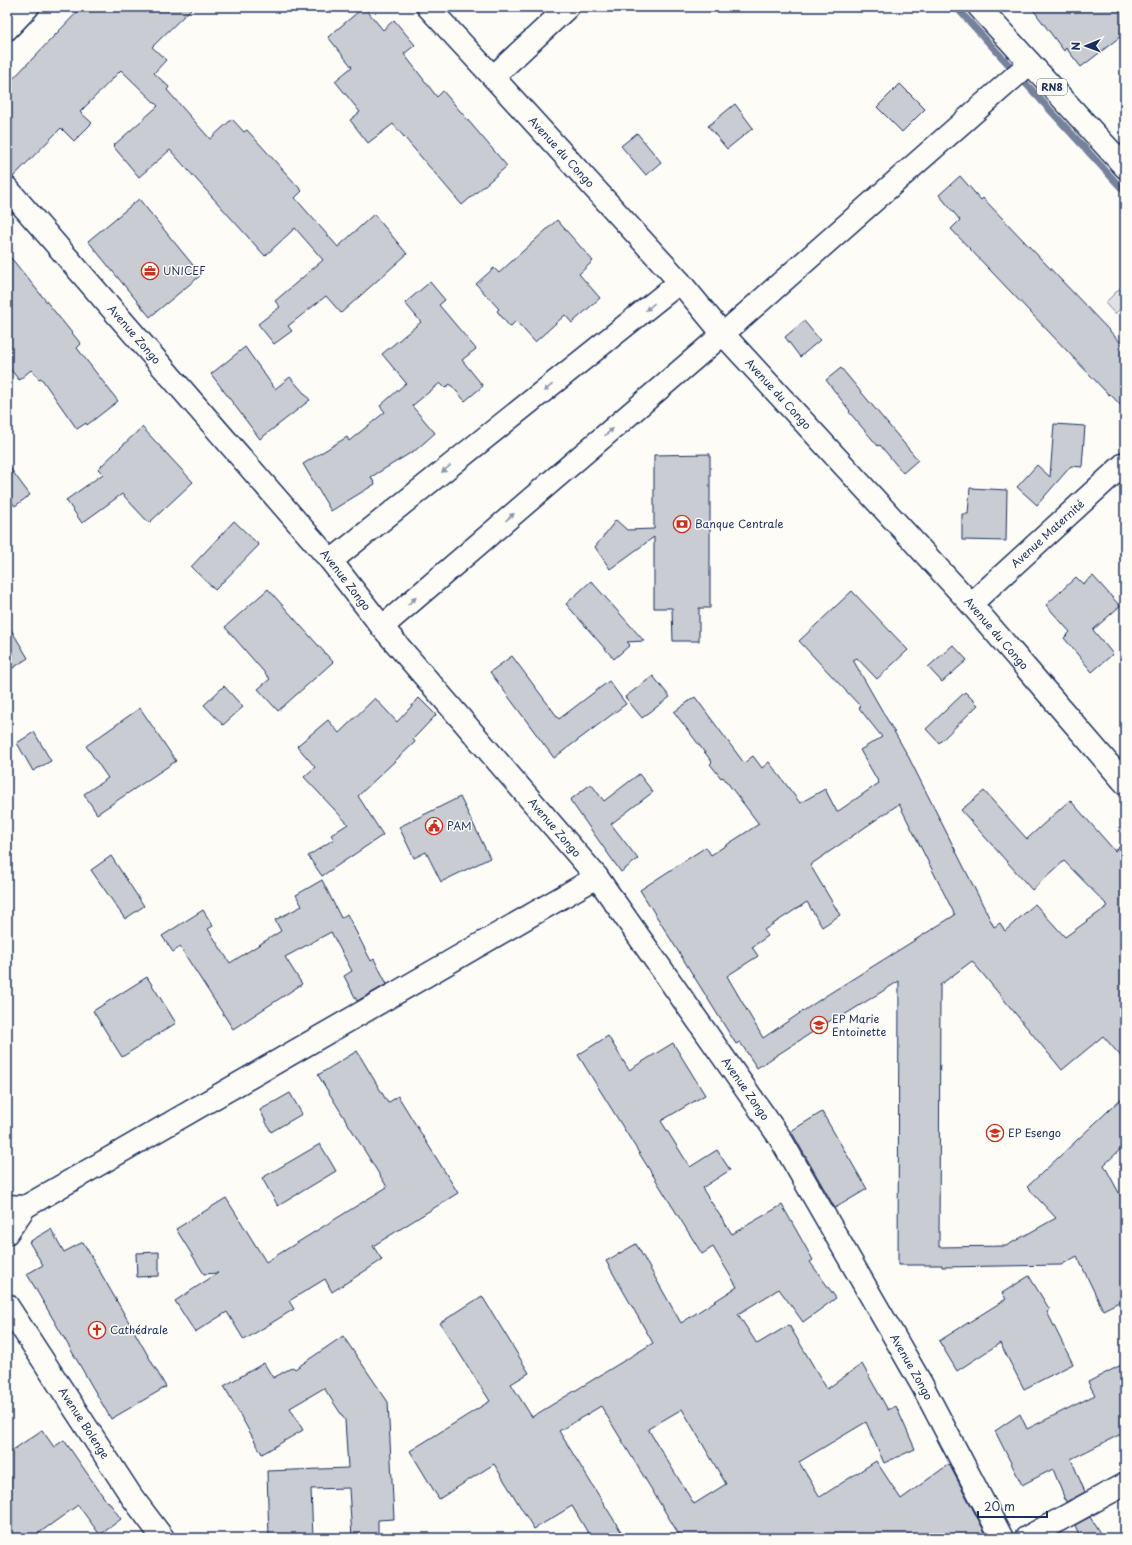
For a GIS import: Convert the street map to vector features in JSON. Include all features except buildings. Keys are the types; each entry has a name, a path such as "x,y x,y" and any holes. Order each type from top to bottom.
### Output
{"street":[{"path":"7,29 28,7"},
{"name":"Avenue du Congo","path":"428,7 680,282 724,334 971,604 1125,783"},
{"path":"493,77 568,7"},
{"name":"RN8","path":"979,7 1125,167"},
{"path":"382,627 724,334 1030,63"},
{"name":"Avenue Zongo","path":"7,188 331,561 382,627 597,877 780,1138 922,1385 1002,1538"},
{"path":"331,561 680,282"},
{"name":"Avenue Maternité","path":"971,604 1125,463"},
{"path":"7,1233 16,1207 597,877"},
{"name":"Avenue Bolenge","path":"7,1305 132,1497 163,1538"},
{"path":"1026,1538 1125,1484"}],"shaded area":[{"path":"1125,283 1125,304 1115,314 1105,303"}],"waterway":[{"path":"956,7 1125,192"}],"place":[{"name":"UNICEF","path":"150,271"},
{"name":"Banque Centrale","path":"682,524"},
{"name":"PAM","path":"434,826"},
{"name":"EP Marie Entoinette","path":"819,1025"},
{"name":"EP Esengo","path":"995,1133"},
{"name":"Cathédrale","path":"97,1330"}]}
